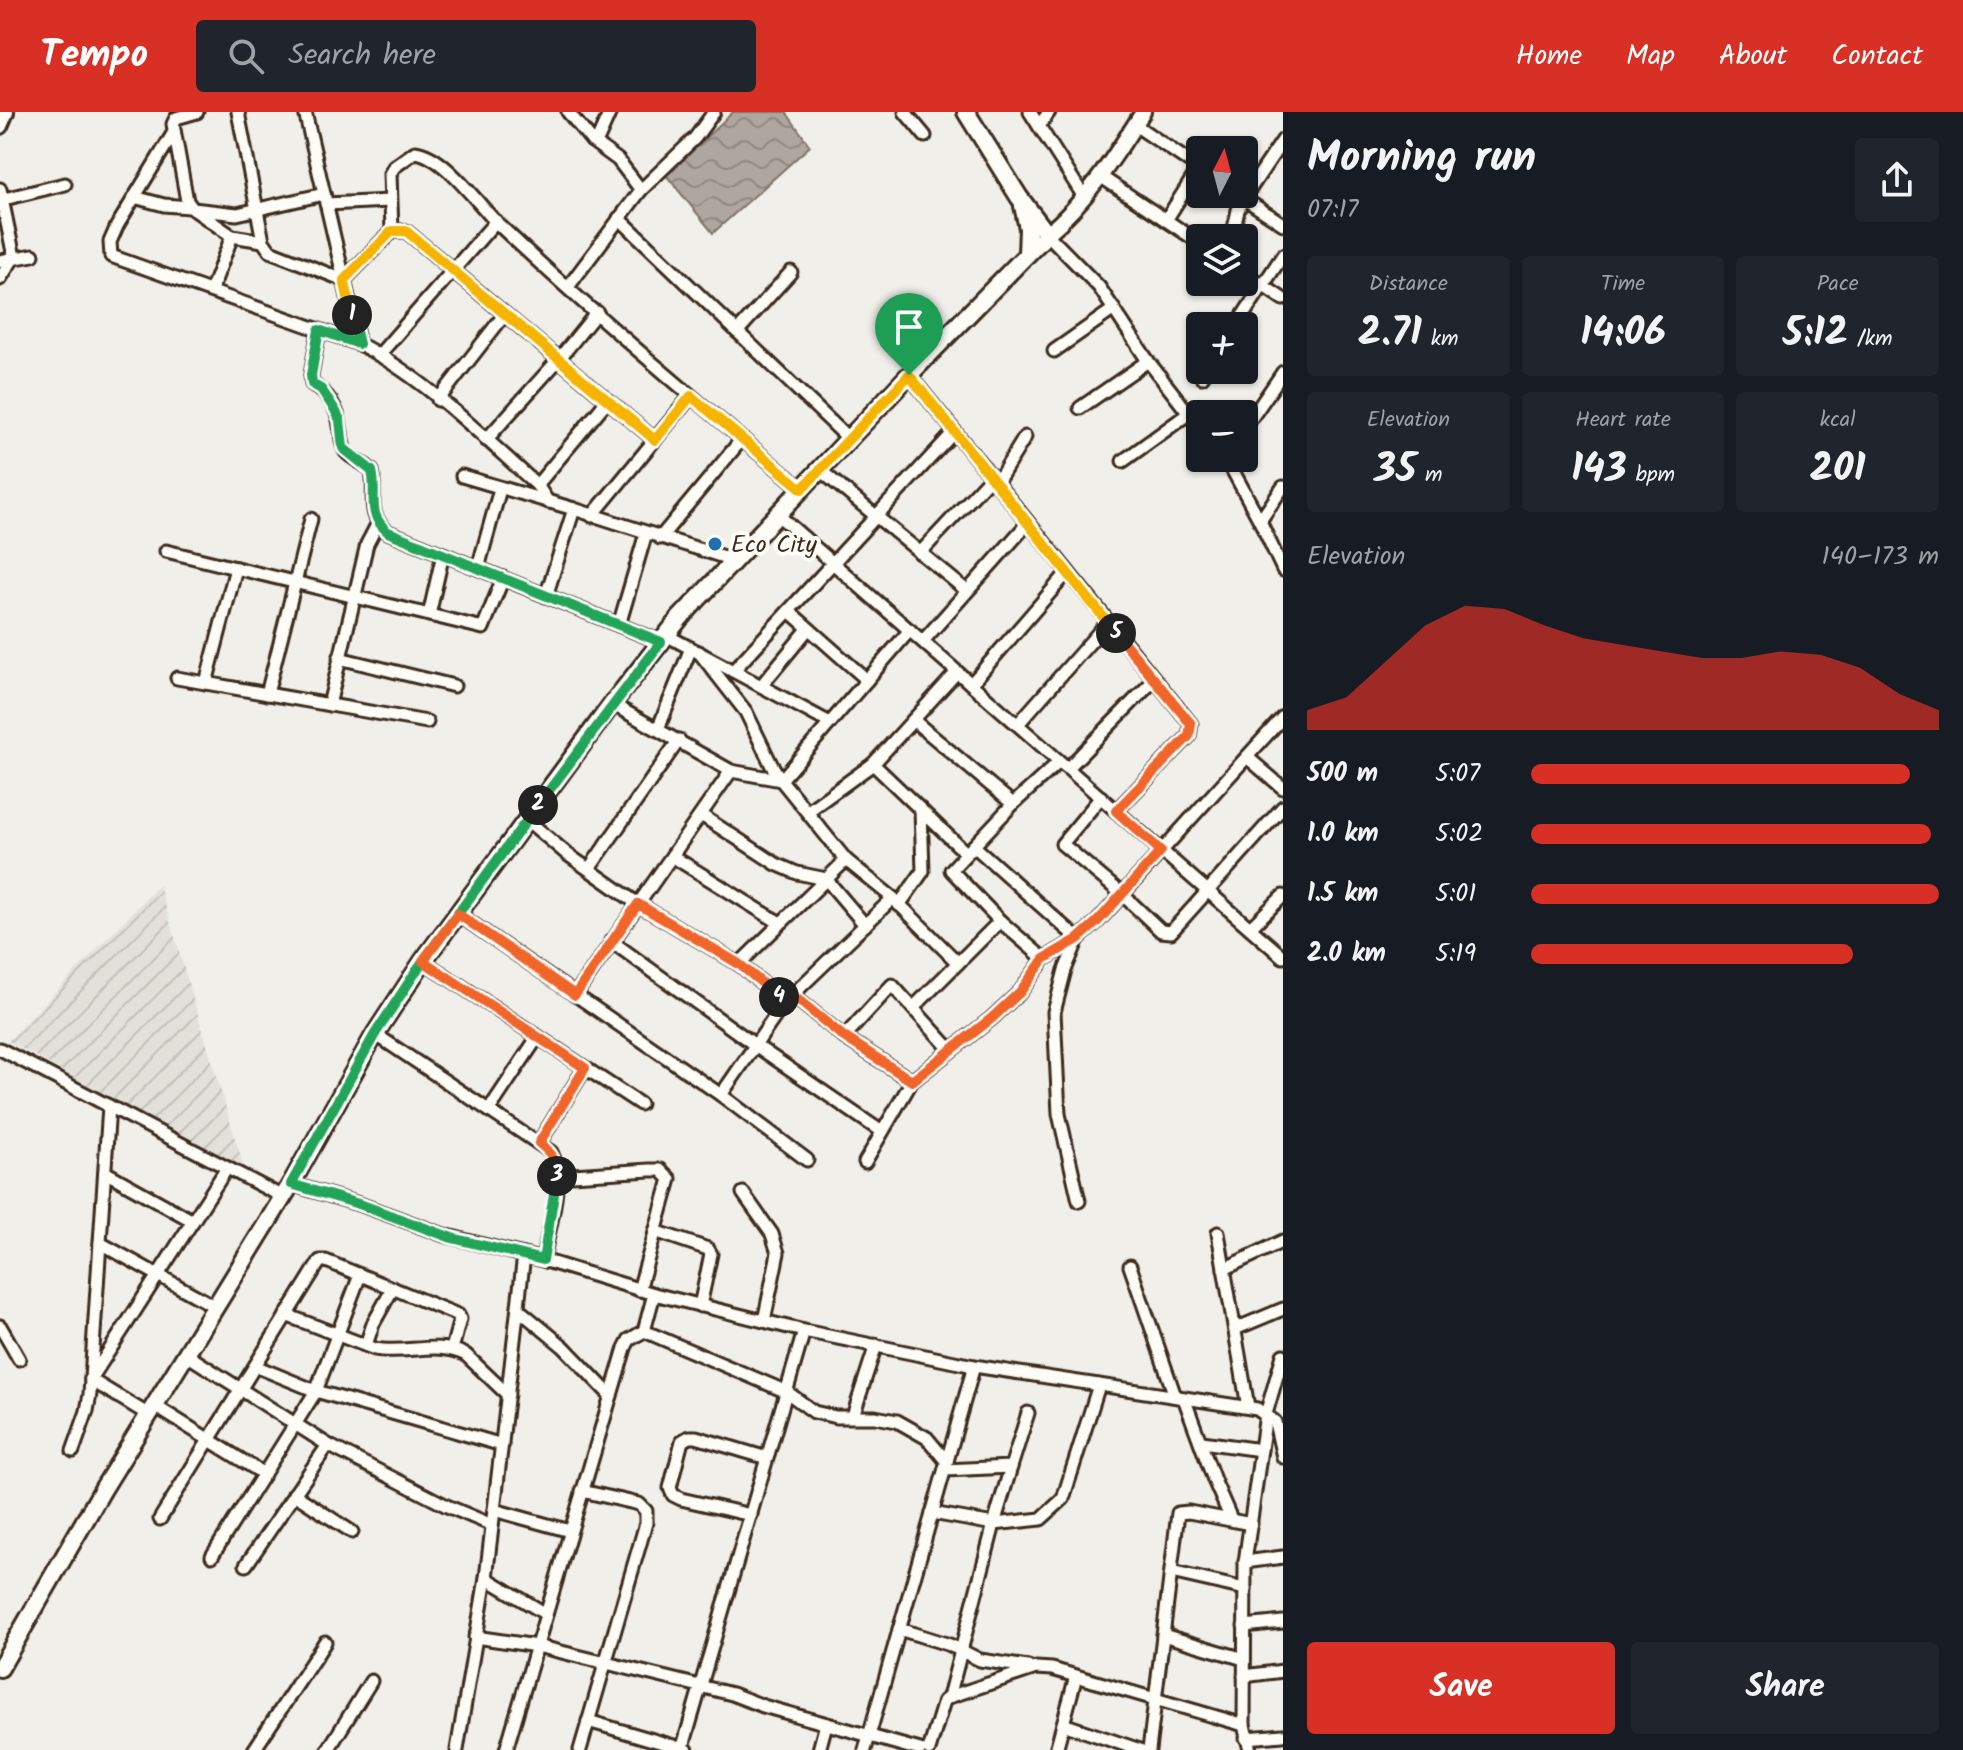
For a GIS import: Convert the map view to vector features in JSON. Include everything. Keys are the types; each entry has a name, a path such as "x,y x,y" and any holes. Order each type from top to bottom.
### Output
{"main road":[{"path":"2,1659 287,1191 375,1034 423,961 664,638 909,375 1047,234 1019,197 966,112"},
{"path":"1019,197 1028,228 1027,254"}],"street":[{"path":"197,112 176,118 173,124 191,208 232,236 263,241"},
{"path":"238,112 263,241 270,251 344,280"},
{"path":"305,112 359,344"},
{"path":"568,112 592,141 618,160 641,190"},
{"path":"592,141 598,139 610,112"},
{"path":"568,287 641,190 695,138 714,112"},
{"path":"905,112 925,136"},
{"path":"1030,112 1084,197"},
{"path":"1039,126 1049,112"},
{"path":"1186,157 1139,118 1084,197 1047,234 1099,287 1186,411"},
{"path":"174,132 110,242 111,256 359,344 390,360 537,485 548,502"},
{"path":"1258,173 1283,140"},
{"path":"392,231 388,180 394,167 415,152 421,153 445,168 496,221 568,287 802,489"},
{"path":"1100,176 1186,234"},
{"path":"0,279 14,257 1,196 65,184"},
{"path":"1166,220 1186,189"},
{"path":"134,197 164,205 237,214 325,199 390,201"},
{"path":"1258,207 1283,224"},
{"path":"619,218 849,439"},
{"path":"379,355 496,221"},
{"path":"344,280 392,231 406,231 655,440"},
{"path":"211,291 232,236"},
{"path":"0,261 33,255"},
{"path":"1245,312 1283,255"},
{"path":"737,332 791,272"},
{"path":"1258,282 1283,299"},
{"path":"1054,351 1114,309"},
{"path":"486,440 597,312"},
{"path":"438,400 505,314"},
{"path":"319,330 312,384 321,389 340,420 343,448 372,471 373,506 378,523 388,532 619,625 695,650 830,723"},
{"path":"1080,408 1148,361"},
{"path":"1258,409 1283,372"},
{"path":"909,375 1191,724 1189,736 1116,811"},
{"path":"592,516 691,396"},
{"path":"537,485 607,401"},
{"path":"1123,461 1186,415"},
{"path":"733,671 954,432"},
{"path":"920,553 993,480 1025,437"},
{"path":"660,538 742,439"},
{"path":"820,470 967,591"},
{"path":"1234,472 1283,570"},
{"path":"462,476 736,561"},
{"path":"1260,521 1283,487"},
{"path":"478,568 500,489"},
{"path":"546,596 574,509"},
{"path":"778,515 1283,957"},
{"path":"267,694 311,519"},
{"path":"329,705 367,544 378,523"},
{"path":"923,641 1028,523"},
{"path":"619,625 646,533"},
{"path":"166,551 483,628 503,578"},
{"path":"429,615 443,554"},
{"path":"206,683 236,568"},
{"path":"971,684 1067,573"},
{"path":"789,611 867,680"},
{"path":"1018,724 1107,623"},
{"path":"761,686 808,629"},
{"path":"781,780 910,630"},
{"path":"658,729 695,650"},
{"path":"695,650 746,712 781,780 846,860 896,902 958,963"},
{"path":"339,658 454,686"},
{"path":"808,811 873,764 957,672"},
{"path":"177,678 427,722"},
{"path":"1044,959 1000,921 951,870 1013,804 1063,765 1154,680"},
{"path":"612,704 731,771 781,780"},
{"path":"865,1162 912,1081 992,1018 1020,992 1044,959 1078,939 1283,717"},
{"path":"913,720 1013,804"},
{"path":"589,869 679,740"},
{"path":"1247,757 1283,788"},
{"path":"873,764 921,810 1078,939"},
{"path":"575,995 731,771"},
{"path":"1101,797 1062,844 1161,931 1171,932 1283,807"},
{"path":"721,1095 788,998 865,925 896,902 923,871 921,810"},
{"path":"701,815 776,864 797,873 826,879 865,925"},
{"path":"527,820 638,904 739,964 912,1081"},
{"path":"672,856 780,923"},
{"path":"739,964 846,860"},
{"path":"1250,928 1283,896"},
{"path":"458,914 721,1095 807,1160"},
{"path":"913,1008 1000,921"},
{"path":"1078,939 1065,970 1054,1012 1059,1114 1079,1201"},
{"path":"611,941 882,1132"},
{"path":"423,961 640,1104"},
{"path":"844,1037 892,985 950,1049"},
{"path":"375,1034 551,1152 557,1176 543,1260"},
{"path":"489,1110 537,1038"},
{"path":"0,1049 227,1168 287,1191 362,1205 452,1238 543,1260 654,1294 804,1331 974,1366 1248,1407 1275,1419"},
{"path":"539,1143 585,1068"},
{"path":"73,1451 87,1411 91,1380 109,1106"},
{"path":"91,1380 227,1168"},
{"path":"557,1176 661,1170 670,1179 639,1290"},
{"path":"105,1172 193,1221"},
{"path":"743,1193 772,1234 778,1253 764,1321"},
{"path":"655,1231 708,1249 711,1254 700,1306"},
{"path":"1218,1233 1248,1407"},
{"path":"1224,1269 1283,1241"},
{"path":"100,1243 216,1307"},
{"path":"457,1750 486,1578 524,1255"},
{"path":"160,1519 320,1261 458,1315 460,1319 452,1349"},
{"path":"1130,1266 1231,1519"},
{"path":"212,1556 316,1391 360,1275"},
{"path":"366,1345 373,1324 393,1288"},
{"path":"506,1750 625,1348 629,1340 644,1331 654,1294"},
{"path":"518,1309 564,1347 611,1396"},
{"path":"1235,1329 1283,1309"},
{"path":"286,1315 389,1351 452,1349 466,1355 508,1395"},
{"path":"0,1326 19,1359"},
{"path":"644,1331 787,1392 814,1412 836,1417 889,1419 910,1427 927,1438 946,1466"},
{"path":"588,1721 684,1750 804,1331"},
{"path":"853,1416 876,1345"},
{"path":"187,1355 328,1445 447,1506 492,1525"},
{"path":"1283,1355 1275,1419 1261,1450 1245,1562 1244,1626 1244,1725 1248,1744 1283,1735"},
{"path":"255,1366 316,1391 502,1445"},
{"path":"865,1750 974,1366"},
{"path":"91,1380 209,1440 264,1474"},
{"path":"932,1513 994,1524 1041,1519 1063,1499 1099,1385"},
{"path":"949,1697 994,1524 1028,1413"},
{"path":"1275,1419 1283,1457"},
{"path":"751,1515 673,1495 670,1488 682,1441 696,1437 767,1458"},
{"path":"1202,1442 1261,1450"},
{"path":"246,1565 328,1445"},
{"path":"946,1466 1011,1467"},
{"path":"580,1750 646,1523 646,1511 639,1504 582,1491"},
{"path":"294,1494 352,1532"},
{"path":"494,1510 570,1531"},
{"path":"1149,1750 1178,1513 1251,1524"},
{"path":"1245,1562 1283,1557"},
{"path":"1171,1572 1245,1589"},
{"path":"486,1578 546,1614"},
{"path":"1244,1626 1283,1622"},
{"path":"899,1629 950,1645 980,1660 1076,1676 1244,1725"},
{"path":"1163,1635 1244,1659"},
{"path":"475,1637 537,1646 732,1694 920,1750"},
{"path":"254,1750 325,1642"},
{"path":"929,1750 944,1701 949,1697 1036,1668"},
{"path":"1244,1676 1283,1671"},
{"path":"1056,1750 1076,1676"},
{"path":"328,1750 371,1681"},
{"path":"819,1750 826,1724"},
{"path":"1063,1724 1140,1750"}],"shaded area":[{"path":"159,885 245,1171 8,1041"}],"water":[{"path":"733,112 786,112 810,146 713,233 666,175"}],"place":[{"name":"Eco City","path":"715,544"}],"route":[{"path":"909,375 802,489 691,396 655,440 406,231 392,231 344,280 359,344 319,330 312,384 321,389 340,420 343,448 372,471 373,506 378,523 388,532 661,642 612,704 423,961 337,1098 291,1184 362,1205 452,1238 543,1260 557,1176 551,1152 539,1143 585,1068 423,961 458,914 575,995 638,904 739,964 785,1002 792,995 844,1037 912,1081 992,1018 1020,992 1044,959 1078,939 1098,921 1161,851 1116,811 1189,736 1191,724 909,375"}]}
